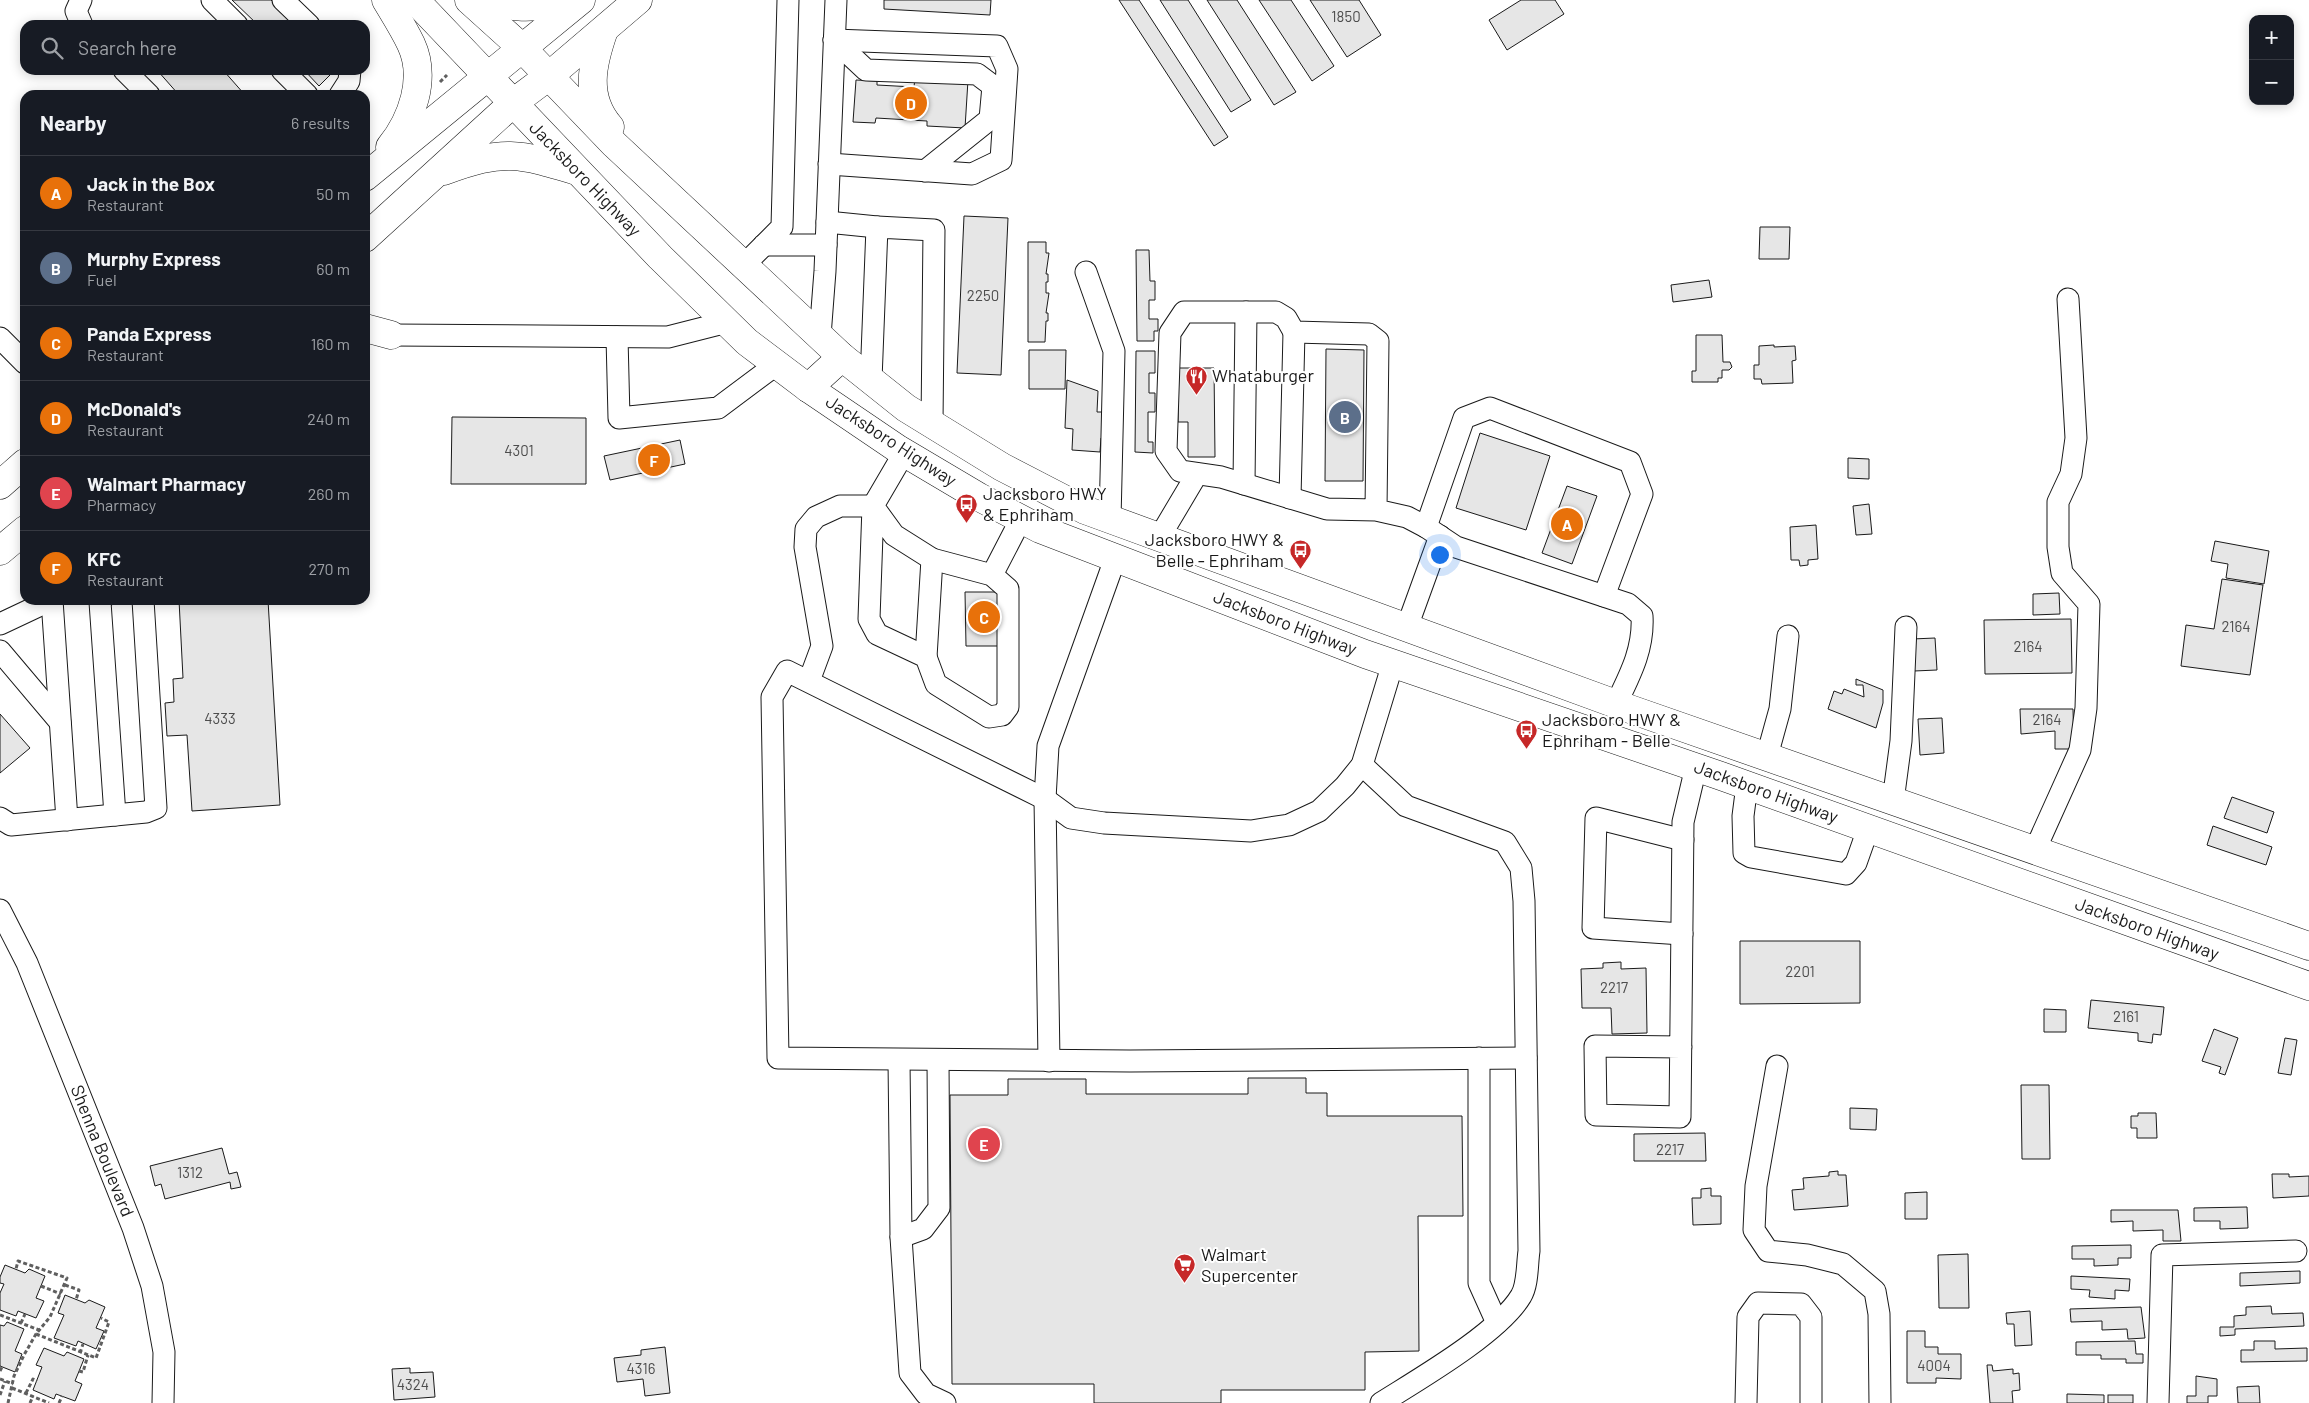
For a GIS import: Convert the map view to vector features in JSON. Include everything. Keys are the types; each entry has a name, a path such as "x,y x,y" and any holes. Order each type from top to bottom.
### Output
{"main road":[{"path":"370,171 403,131 412,109 418,82 418,65 412,46 386,0"},
{"name":"Jacksboro Highway","path":"415,0 660,256 747,342 808,388 904,453 1040,529 1393,663 1696,767 2309,986"},
{"name":"Jacksboro Highway","path":"469,0 521,47 614,144 842,357 906,408 1002,467 1085,510 1616,704 2309,946"},
{"path":"476,0 514,8 546,7 567,0"},
{"path":"370,173 521,47 581,0"},
{"path":"370,234 513,103 549,76 638,0"},
{"path":"604,30 595,57 592,78 594,99 598,110 607,124 673,200"},
{"path":"436,175 471,161 512,155 533,158 579,172"},
{"path":"808,388 842,357"},
{"path":"0,485 20,467"},
{"path":"1393,663 1407,627"},
{"path":"2188,944 2202,910"}],"street":[{"path":"80,20 76,11 81,0"},
{"path":"212,0 232,20"},
{"path":"283,0 304,20"},
{"path":"744,265 782,227 788,0"},
{"path":"820,336 826,245 836,0"},
{"path":"829,164 972,174 1001,160 1007,69 996,46 834,40"},
{"path":"834,40 866,70 977,74 993,86 990,119 924,171"},
{"path":"129,75 144,90"},
{"path":"287,75 302,90"},
{"path":"343,90 349,81 350,75"},
{"path":"827,222 934,230 932,424"},
{"path":"871,380 877,227"},
{"path":"764,245 826,245"},
{"path":"1086,272 1114,351 1110,520"},
{"path":"2035,850 2080,750 2086,708 2088,604 2062,573 2058,537 2058,502 2071,474 2076,438 2068,299"},
{"path":"1290,498 1294,332 1286,318 1276,312 1184,312 1170,333 1166,451 1180,471 1221,477 1290,498 1327,509 1376,510 1407,517 1456,547 1628,604 1642,616 1643,635 1638,653 1616,704"},
{"path":"1244,484 1246,312"},
{"path":"378,336 668,337 726,322"},
{"path":"1294,332 1369,334 1378,341 1376,510"},
{"path":"617,337 619,418 718,408 776,364"},
{"path":"0,338 20,358"},
{"path":"1407,627 1464,418 1490,408 1630,462 1642,494 1604,596"},
{"path":"904,453 873,506 869,619 877,634 926,657"},
{"path":"1159,538 1197,474"},
{"path":"809,681 822,646 805,547 806,528 816,517 840,506 873,506"},
{"path":"873,506 894,535 932,559 992,576 1008,589 1008,707 1002,715 990,717 936,684 926,657 932,559"},
{"path":"992,576 1021,519"},
{"path":"1049,1061 1045,799 1048,746 1115,559"},
{"path":"0,624 41,605"},
{"path":"52,605 67,820"},
{"path":"100,605 115,815"},
{"path":"0,818 11,825 146,812 156,808 143,605"},
{"path":"1893,800 1901,741 1906,627"},
{"path":"1767,756 1780,709 1788,636"},
{"path":"0,651 60,722"},
{"path":"1393,663 1362,765 1345,786 1319,810 1289,825 1251,831 1104,823 1071,818 1045,799 787,671 772,697 778,1058 1049,1061 1526,1058"},
{"path":"1362,765 1406,806 1506,842 1521,868 1524,900 1529,1251 1522,1294 1510,1312 1497,1323 1423,1376 1381,1403"},
{"path":"1681,1047 1595,1046 1596,1115 1680,1117 1681,1047 1682,934 1682,840 1683,822 1696,767"},
{"path":"1747,785 1743,816 1744,853 1751,858 1846,874 1856,863 1868,828"},
{"path":"1682,840 1596,818 1593,928 1682,934"},
{"name":"Shenna Boulevard","path":"0,910 27,963 133,1228 152,1286 164,1352 163,1403"},
{"path":"1479,1058 1479,1283 1497,1323"},
{"path":"899,1060 901,1238 910,1373 926,1394 945,1403"},
{"path":"901,1238 923,1229 939,1208 938,1060"},
{"path":"1777,1066 1756,1186 1754,1230 1768,1251 1807,1254 1843,1264 1875,1291 1879,1314 1880,1403"},
{"path":"2158,1403 2162,1254 2296,1251"},
{"path":"1746,1403 1748,1317 1758,1303 1802,1304 1811,1317 1811,1403"}],"path":[{"path":"8,1403 24,1354 36,1334 50,1317 67,1278 18,1261 16,1269"},
{"path":"65,1285 79,1290 76,1300"},
{"path":"41,1286 61,1294"},
{"path":"21,1323 25,1314"},
{"path":"0,1315 39,1330"},
{"path":"36,1334 96,1358 110,1322 100,1318"},
{"path":"80,1353 83,1344"},
{"path":"79,1371 83,1372 88,1356"},
{"path":"0,1371 2,1367"},
{"path":"0,1379 49,1403"},
{"path":"26,1393 33,1379 37,1380"},
{"path":"0,1396 6,1381"},
{"path":"30,1403 33,1396"},
{"path":"59,1403 62,1396"}],"building":[{"path":"232,0 271,0 292,20 253,20"},
{"path":"884,0 991,0 990,15 884,9"},
{"path":"1119,0 1139,0 1228,137 1214,146"},
{"path":"1160,0 1188,0 1251,100 1231,112"},
{"path":"1207,0 1237,0 1296,92 1274,105"},
{"path":"1259,0 1291,0 1334,66 1312,81"},
{"path":"1310,0 1359,0 1381,35 1347,57"},
{"path":"1521,0 1555,0 1564,14 1507,50 1489,20"},
{"path":"161,75 227,75 241,90 175,90"},
{"path":"309,75 330,75 319,86"},
{"path":"915,77 968,80 965,128 927,126 927,121 876,118 875,123 853,122 856,80 877,81 877,85 914,87"},
{"path":"964,216 1008,218 1001,375 957,373"},
{"path":"1760,227 1790,227 1789,259 1759,259"},
{"path":"1028,242 1046,242 1046,253 1049,253 1046,274 1048,274 1048,282 1046,282 1046,293 1049,293 1046,313 1048,313 1048,321 1046,321 1045,342 1028,342"},
{"path":"1136,250 1149,250 1150,281 1155,281 1155,300 1149,300 1149,319 1158,319 1158,331 1154,331 1154,341 1137,341"},
{"path":"1709,280 1712,297 1673,302 1671,285"},
{"path":"1696,335 1722,335 1723,362 1730,362 1732,367 1729,370 1722,370 1722,378 1718,378 1718,382 1692,382 1692,371 1696,371"},
{"path":"1774,345 1774,347 1795,346 1796,360 1792,361 1793,383 1762,384 1761,379 1754,379 1754,365 1759,365 1759,346"},
{"path":"1326,349 1364,350 1363,481 1325,481"},
{"path":"1029,350 1066,350 1065,389 1029,389"},
{"path":"1136,351 1155,351 1155,373 1149,373 1149,393 1155,393 1155,412 1148,412 1148,442 1153,442 1153,453 1135,452"},
{"name":"Whataburger","path":"1178,368 1214,368 1215,457 1188,457 1188,422 1178,422"},
{"path":"1067,380 1098,391 1097,412 1104,412 1106,439 1101,438 1100,452 1072,450 1073,429 1065,428"},
{"path":"452,417 586,418 586,484 451,484"},
{"path":"1480,433 1550,456 1526,530 1456,508"},
{"path":"680,440 685,464 610,480 604,456"},
{"path":"1848,458 1869,459 1869,479 1848,478"},
{"path":"1567,486 1597,496 1572,564 1542,553"},
{"path":"1869,504 1872,534 1856,535 1853,506"},
{"path":"1816,525 1818,559 1808,560 1808,565 1800,566 1799,560 1791,560 1790,527"},
{"path":"2215,541 2269,551 2264,584 2226,578 2228,564 2211,561"},
{"path":"2222,579 2263,585 2250,675 2181,666 2186,625 2214,629"},
{"path":"965,592 1001,592 1001,646 966,646"},
{"path":"2059,593 2060,614 2033,615 2033,594"},
{"path":"179,605 268,605 280,805 192,811 187,735 167,736 165,703 174,702 173,679 183,678"},
{"path":"2071,619 2072,673 1985,674 1984,620"},
{"path":"1935,638 1937,670 1914,671 1912,639"},
{"path":"1856,679 1883,690 1883,703 1876,728 1828,709 1834,691 1842,694 1844,689 1864,697 1863,685 1856,685"},
{"path":"2020,709 2073,709 2074,749 2055,749 2055,731 2021,734"},
{"path":"0,714 30,748 0,773"},
{"path":"1942,718 1944,753 1920,755 1918,719"},
{"path":"2232,797 2274,812 2267,833 2224,818"},
{"path":"2213,826 2272,847 2266,865 2207,845"},
{"path":"1740,941 1860,941 1860,1003 1740,1004"},
{"path":"1621,962 1621,969 1646,968 1647,1033 1612,1034 1611,1008 1582,1008 1581,969 1603,968 1603,963"},
{"path":"2091,1000 2164,1007 2161,1035 2153,1034 2152,1043 2138,1041 2138,1033 2088,1028"},
{"path":"2044,1009 2066,1010 2066,1032 2044,1032"},
{"path":"2214,1029 2238,1038 2225,1075 2219,1073 2221,1067 2202,1061"},
{"path":"2285,1038 2297,1040 2291,1075 2278,1073"},
{"name":"Walmart Supercenter","path":"1248,1078 1306,1078 1306,1093 1327,1093 1327,1116 1462,1116 1463,1216 1418,1216 1419,1351 1365,1352 1365,1390 1221,1390 1221,1403 1094,1403 1094,1384 952,1384 950,1095 1008,1095 1008,1079 1086,1079 1086,1094 1248,1094"},
{"path":"2021,1085 2049,1085 2050,1159 2022,1159"},
{"path":"1850,1108 1877,1109 1876,1130 1850,1129"},
{"path":"2138,1113 2156,1113 2157,1138 2137,1138 2137,1128 2131,1128 2131,1116 2138,1116"},
{"path":"1705,1133 1706,1161 1634,1161 1634,1134"},
{"path":"222,1148 229,1174 237,1172 241,1187 231,1189 230,1182 165,1199 161,1184 155,1186 150,1166"},
{"path":"1838,1171 1838,1175 1846,1175 1848,1206 1794,1210 1792,1190 1804,1189 1803,1178 1829,1176 1829,1172"},
{"path":"2272,1174 2289,1174 2289,1177 2309,1176 2309,1196 2273,1198"},
{"path":"1711,1188 1711,1196 1721,1196 1721,1224 1693,1225 1692,1198 1701,1198 1701,1189"},
{"path":"1927,1192 1927,1219 1905,1219 1905,1193"},
{"path":"2247,1207 2248,1228 2220,1229 2220,1221 2194,1221 2194,1208"},
{"path":"2111,1210 2178,1210 2181,1241 2163,1241 2163,1230 2133,1231 2133,1221 2111,1222"},
{"path":"2131,1245 2131,1258 2118,1258 2118,1265 2094,1266 2094,1259 2072,1259 2072,1246"},
{"path":"1968,1254 1969,1308 1939,1308 1938,1255"},
{"path":"5,1265 25,1273 29,1269 45,1276 36,1298 44,1301 36,1318 18,1311 16,1316 0,1310 0,1293 4,1284 0,1283 0,1277"},
{"path":"2300,1271 2300,1283 2240,1286 2240,1273"},
{"path":"2071,1276 2130,1279 2129,1291 2115,1290 2115,1299 2089,1297 2090,1290 2071,1289"},
{"path":"65,1295 85,1303 89,1300 105,1307 96,1328 104,1331 96,1349 78,1341 76,1346 54,1338 64,1315 58,1313"},
{"path":"2271,1306 2272,1314 2303,1313 2304,1326 2235,1329 2235,1335 2220,1336 2220,1327 2234,1327 2234,1316 2246,1315 2246,1307"},
{"path":"2141,1307 2145,1338 2128,1339 2127,1329 2102,1330 2102,1321 2071,1322 2070,1309"},
{"path":"2030,1311 2032,1345 2015,1346 2014,1324 2007,1324 2006,1313"},
{"path":"7,1322 24,1329 15,1351 22,1354 15,1372 0,1366 0,1325 4,1326"},
{"path":"1907,1331 1925,1331 1925,1347 1938,1347 1938,1354 1961,1354 1961,1379 1936,1378 1936,1383 1907,1383"},
{"path":"2135,1341 2136,1354 2143,1354 2143,1363 2126,1363 2126,1359 2101,1359 2101,1355 2076,1355 2076,1342"},
{"path":"2254,1341 2275,1341 2275,1349 2307,1348 2307,1361 2241,1362 2241,1350 2254,1350"},
{"path":"665,1347 670,1393 645,1396 643,1379 617,1382 614,1358 641,1355 641,1350"},
{"path":"44,1348 64,1356 67,1352 84,1359 75,1381 82,1384 75,1401 56,1394 54,1399 33,1390 42,1367 36,1365"},
{"path":"1987,1365 1992,1365 1993,1371 2013,1369 2013,1374 2019,1373 2020,1390 2012,1391 2013,1403 1990,1403"},
{"path":"410,1368 410,1373 433,1372 435,1397 394,1400 392,1369"},
{"path":"2196,1376 2217,1379 2217,1396 2208,1396 2208,1403 2187,1403 2187,1396 2196,1396"},
{"path":"2259,1386 2260,1403 2238,1403 2237,1387"},
{"path":"2067,1394 2104,1395 2104,1403 2067,1403"},
{"path":"2108,1395 2133,1395 2133,1403 2108,1403"}],"place":[{"name":"McDonald's","path":"911,103"},
{"name":"Whataburger","path":"1196,395"},
{"name":"Murphy Express","path":"1345,417"},
{"name":"KFC","path":"654,460"},
{"name":"Jacksboro HWY & Ephriham","path":"967,523"},
{"name":"Jack in the Box","path":"1567,524"},
{"name":"Jacksboro HWY & Belle - Ephriham","path":"1300,569"},
{"name":"Panda Express","path":"984,617"},
{"name":"Jacksboro HWY & Ephriham - Belle","path":"1526,749"},
{"name":"Walmart Pharmacy","path":"984,1144"},
{"name":"Walmart Supercenter","path":"1185,1284"}]}
